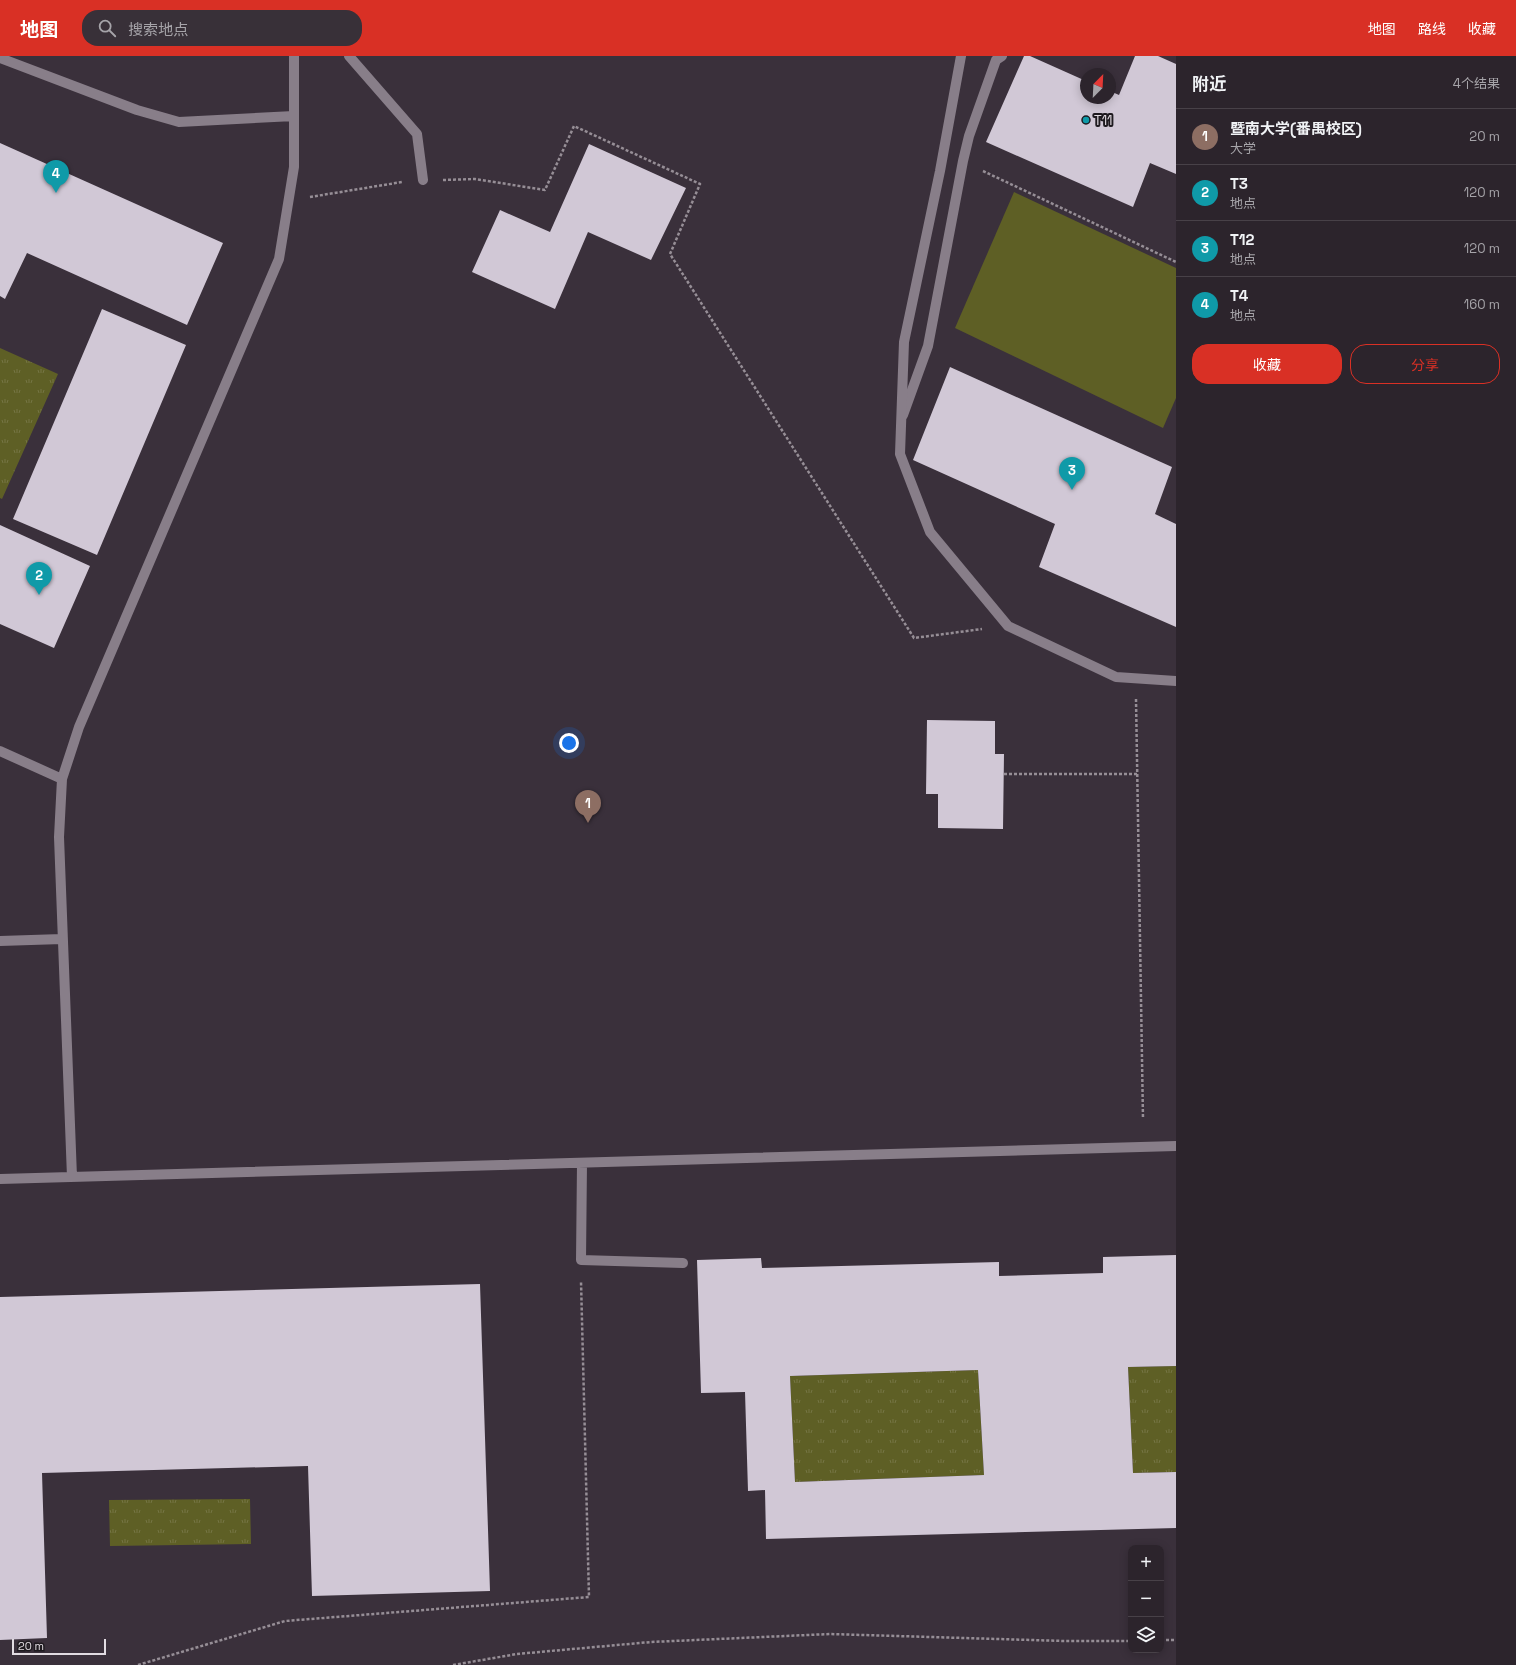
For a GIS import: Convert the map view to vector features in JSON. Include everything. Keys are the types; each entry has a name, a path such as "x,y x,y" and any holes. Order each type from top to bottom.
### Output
{"street":[{"path":"72,1177 58,837 62,779 79,726 279,258 294,167 294,56"},
{"path":"350,56 417,134 423,180"},
{"path":"962,56 940,171 904,342 900,454 930,532 1008,626 1116,677 1176,681"},
{"path":"901,419 928,346 969,136 996,60 1002,56"},
{"path":"0,58 137,110 179,122 294,116"},
{"path":"0,750 62,779"},
{"path":"0,941 62,939"},
{"path":"0,1179 1176,1146"},
{"path":"582,1163 581,1260 683,1263"}],"path":[{"path":"289,201 369,186 423,180 475,179 545,190 574,126 700,184 670,254 914,638 1008,626"},
{"path":"963,161 1176,262"},
{"path":"1136,678 1143,1119"},
{"path":"1004,774 1138,774"},
{"path":"138,1665 285,1621 589,1597 581,1260"},
{"path":"453,1665 517,1654 643,1643 830,1634 1064,1641 1128,1640"},
{"path":"1164,1640 1176,1640"}],"green space":[{"path":"1014,192 1176,268 1176,398 1163,428 955,328"},
{"path":"0,348 58,374 2,499 0,498"},
{"path":"1176,1366 1176,1472 1133,1473 1128,1367"},
{"path":"978,1370 984,1475 795,1482 790,1376"},
{"path":"250,1499 251,1544 110,1546 109,1500"}],"building":[{"name":"T11","path":"1024,56 1030,56 1080,78 1080,104 1116,104 1116,94 1119,95 1135,56 1158,56 1176,64 1176,174 1150,163 1133,207 986,142"},
{"path":"0,143 223,243 187,325 27,253 5,299 0,296"},
{"path":"589,144 686,188 651,260 588,232 555,309 472,272 500,210 550,232"},
{"path":"102,309 186,345 97,555 13,519"},
{"path":"950,367 1172,467 1155,514 1176,524 1176,627 1039,567 1055,524 913,460"},
{"path":"0,525 90,566 54,648 0,624"},
{"path":"927,720 995,721 995,754 1004,754 1003,829 938,828 938,794 926,794"},
{"path":"1176,1255 1176,1366 1128,1367 1133,1473 1176,1472 1176,1528 766,1539 765,1490 748,1491 745,1392 701,1393 697,1260 761,1258 762,1268 999,1262 999,1276 1103,1273 1103,1257","holes":["978,1370 984,1475 795,1482 790,1376"]},
{"path":"480,1284 490,1591 312,1596 308,1466 42,1473 47,1638 0,1640 0,1297"}],"place":[{"name":"T11","path":"1086,120"},
{"name":"T4","path":"56,193"},
{"name":"T12","path":"1072,490"},
{"name":"T3","path":"39,595"},
{"name":"暨南大学(番禺校区)","path":"588,823"}]}
